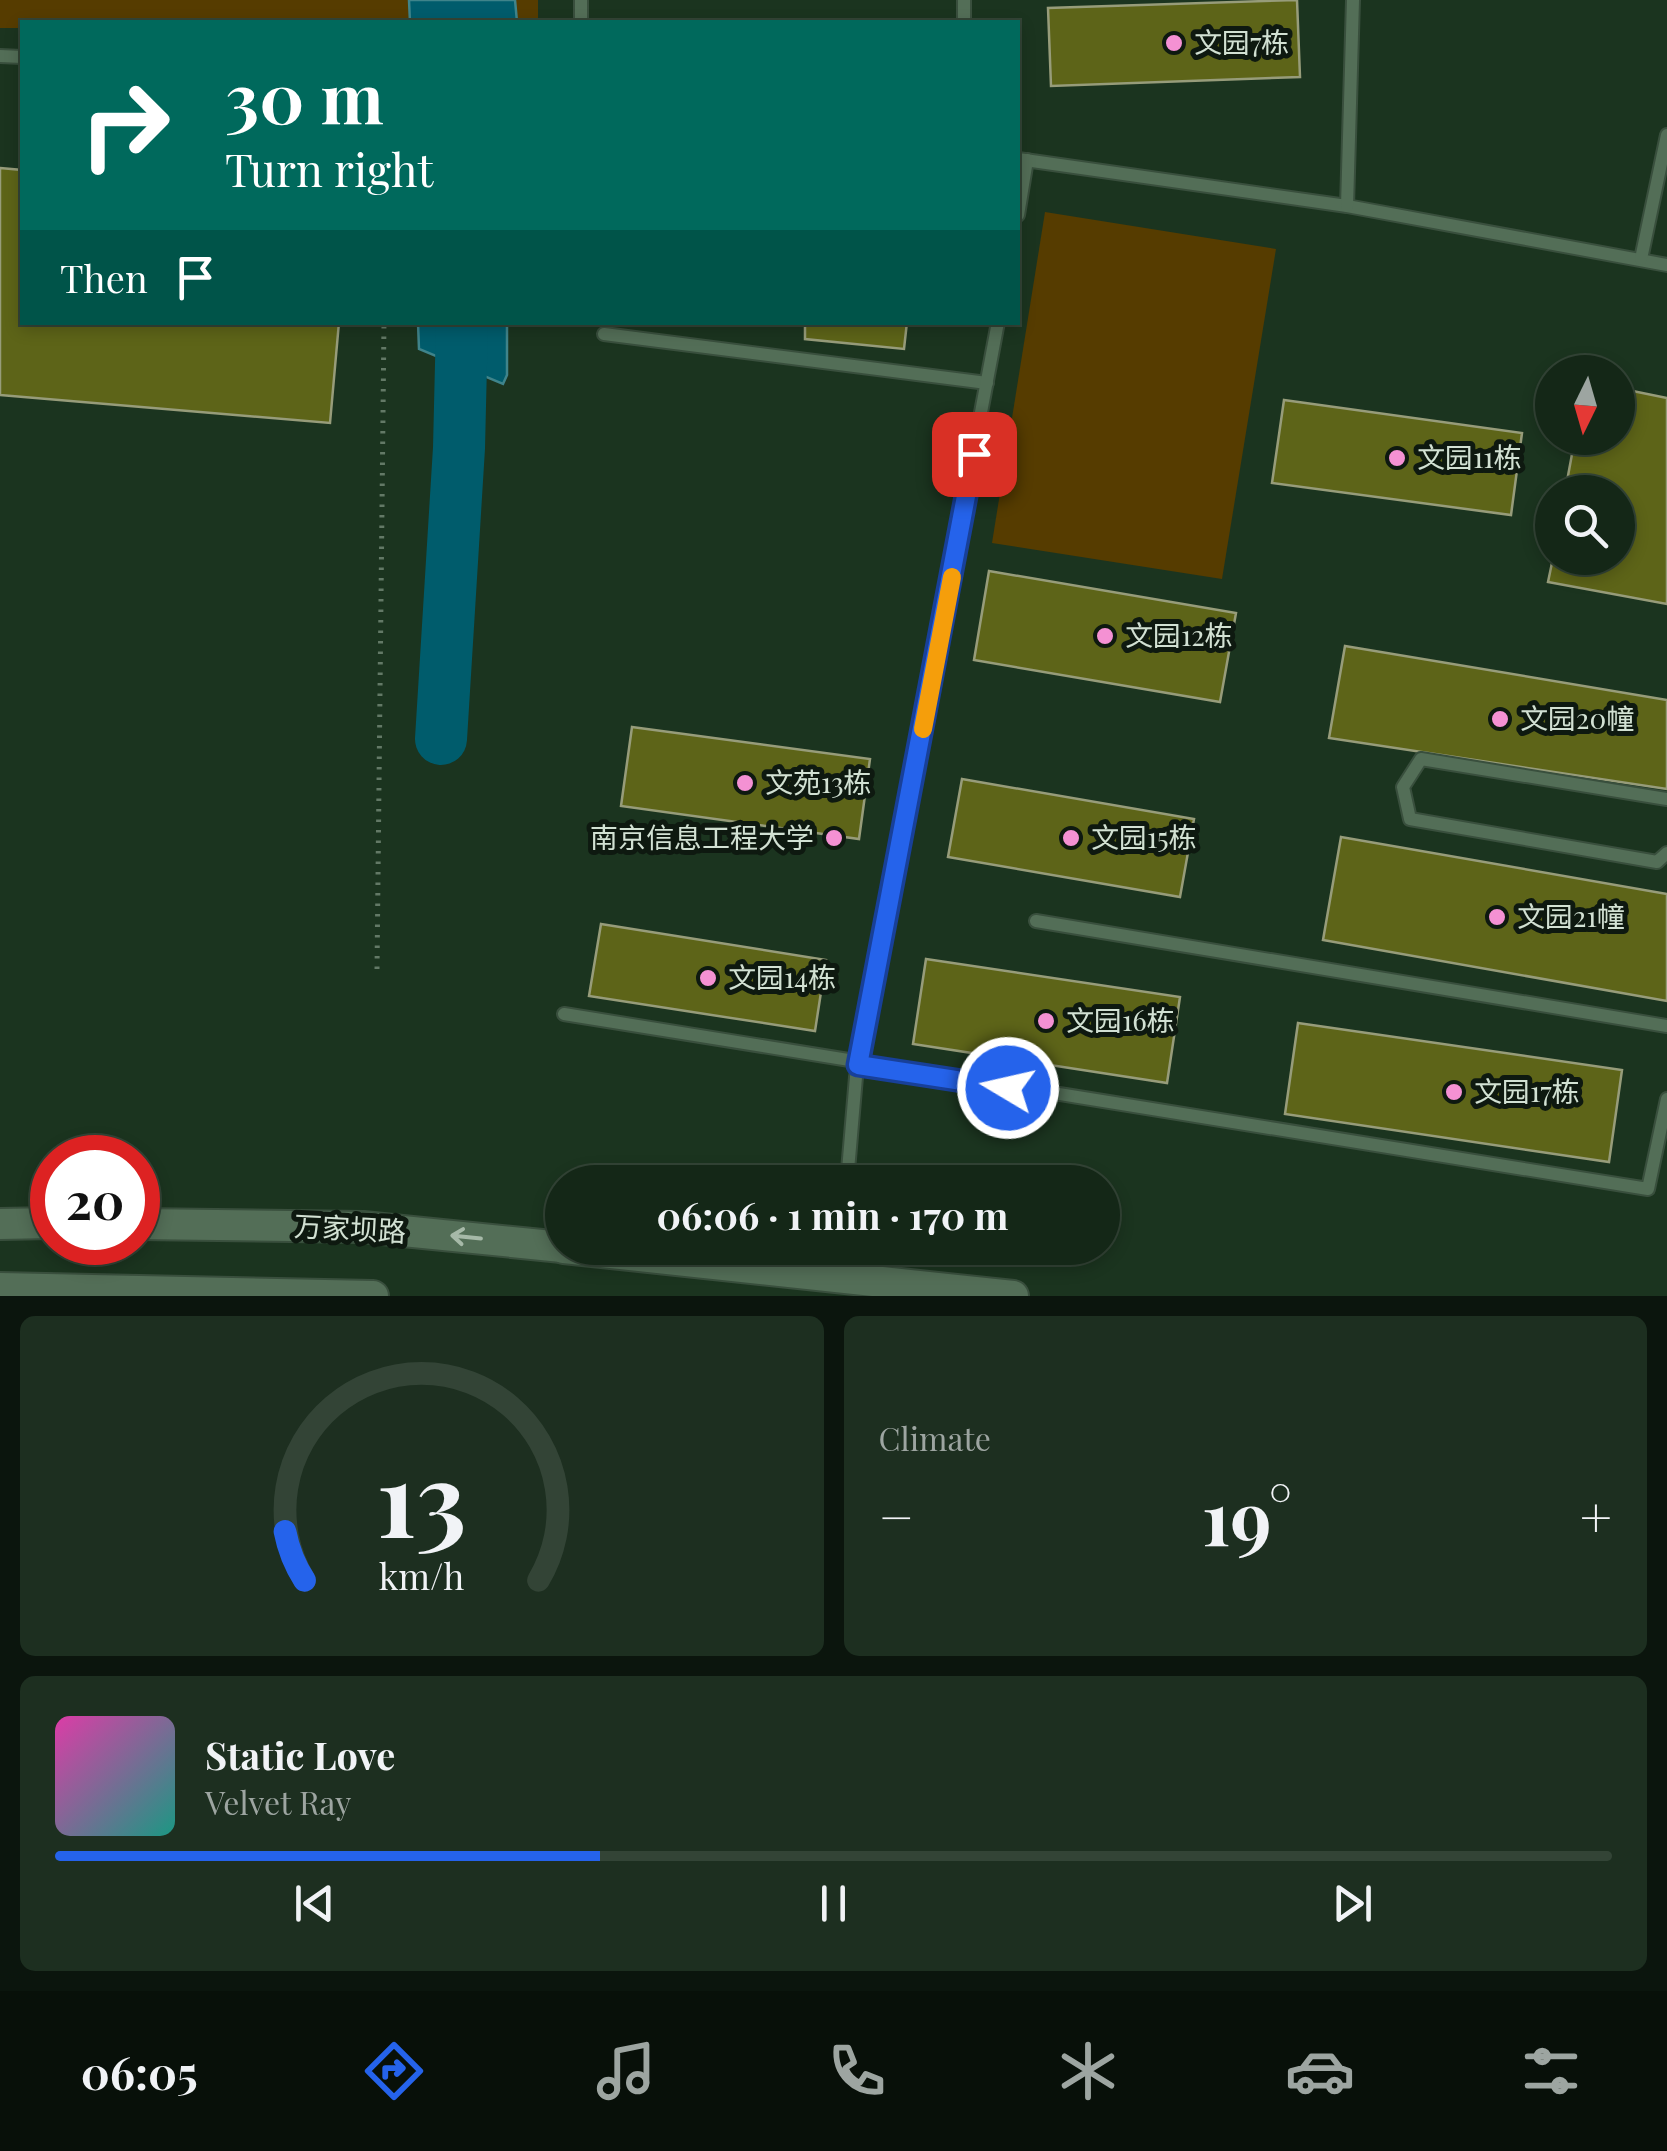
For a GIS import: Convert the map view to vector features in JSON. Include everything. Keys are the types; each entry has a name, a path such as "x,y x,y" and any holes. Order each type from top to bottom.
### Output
{"main road":[{"path":"0,1224 30,1223"},
{"name":"万家坝路","path":"160,1224 363,1227 545,1245"},
{"name":"万家坝路","path":"852,1265 1013,1296"},
{"path":"0,1288 373,1296"}],"lane":[{"path":"1347,206 1354,0"},
{"path":"1641,259 1667,134"},
{"path":"1020,188 1022,160 1347,206 1667,264"},
{"path":"849,1165 858,1065 997,325"},
{"path":"604,334 987,383"},
{"path":"1667,799 1421,759 1403,786 1410,819 1657,862 1667,852"},
{"path":"1036,921 1667,1026"},
{"path":"564,1014 858,1065 1648,1189 1667,1099"}],"path":[{"path":"377,968 384,325"}],"shaded area":[{"path":"0,0 538,0 538,20 20,20 20,28 0,28"},
{"path":"1045,212 1276,249 1222,579 992,543"}],"water":[{"path":"409,0 515,0 517,20 410,20"},
{"path":"418,325 507,325 507,375 503,384 419,349"}],"building":[{"name":"文园7栋","path":"1297,0 1300,77 1051,86 1048,8"},
{"path":"0,168 20,170 20,325 339,325 330,423 0,395"},
{"path":"805,325 907,325 904,349 805,339"},
{"path":"1635,391 1667,398 1667,604 1548,582 1549,575 1635,575 1635,475 1568,475 1572,455 1635,455"},
{"name":"文园11栋","path":"1284,400 1522,433 1511,515 1272,483"},
{"name":"文园12栋","path":"989,571 1236,613 1220,702 974,660"},
{"name":"文园20幢","path":"1345,646 1667,700 1667,789 1329,738"},
{"name":"文苑13栋","path":"632,727 870,759 859,839 621,806"},
{"name":"文园15栋","path":"962,779 1194,819 1180,897 948,857"},
{"name":"文园21幢","path":"1341,837 1667,894 1667,1001 1323,940"},
{"name":"文园14栋","path":"601,924 826,960 815,1031 589,996"},
{"name":"文园16栋","path":"926,959 1180,997 1167,1083 913,1044"},
{"name":"文园17栋","path":"1298,1023 1622,1070 1609,1162 1285,1114"}],"waterway":[{"path":"441,739 459,448 462,325"}],"slow traffic":[{"path":"923,729 952,577"}],"place":[{"name":"文园7栋","path":"1174,43"},
{"name":"文园11栋","path":"1397,458"},
{"name":"文园12栋","path":"1105,636"},
{"name":"文园20幢","path":"1500,719"},
{"name":"文苑13栋","path":"745,783"},
{"name":"南京信息工程大学","path":"834,838"},
{"name":"文园15栋","path":"1071,838"},
{"name":"文园21幢","path":"1497,917"},
{"name":"文园14栋","path":"708,978"},
{"name":"文园16栋","path":"1046,1021"},
{"name":"文园17栋","path":"1454,1092"}],"route":[{"path":"974,454 858,1065 1008,1088"}]}
